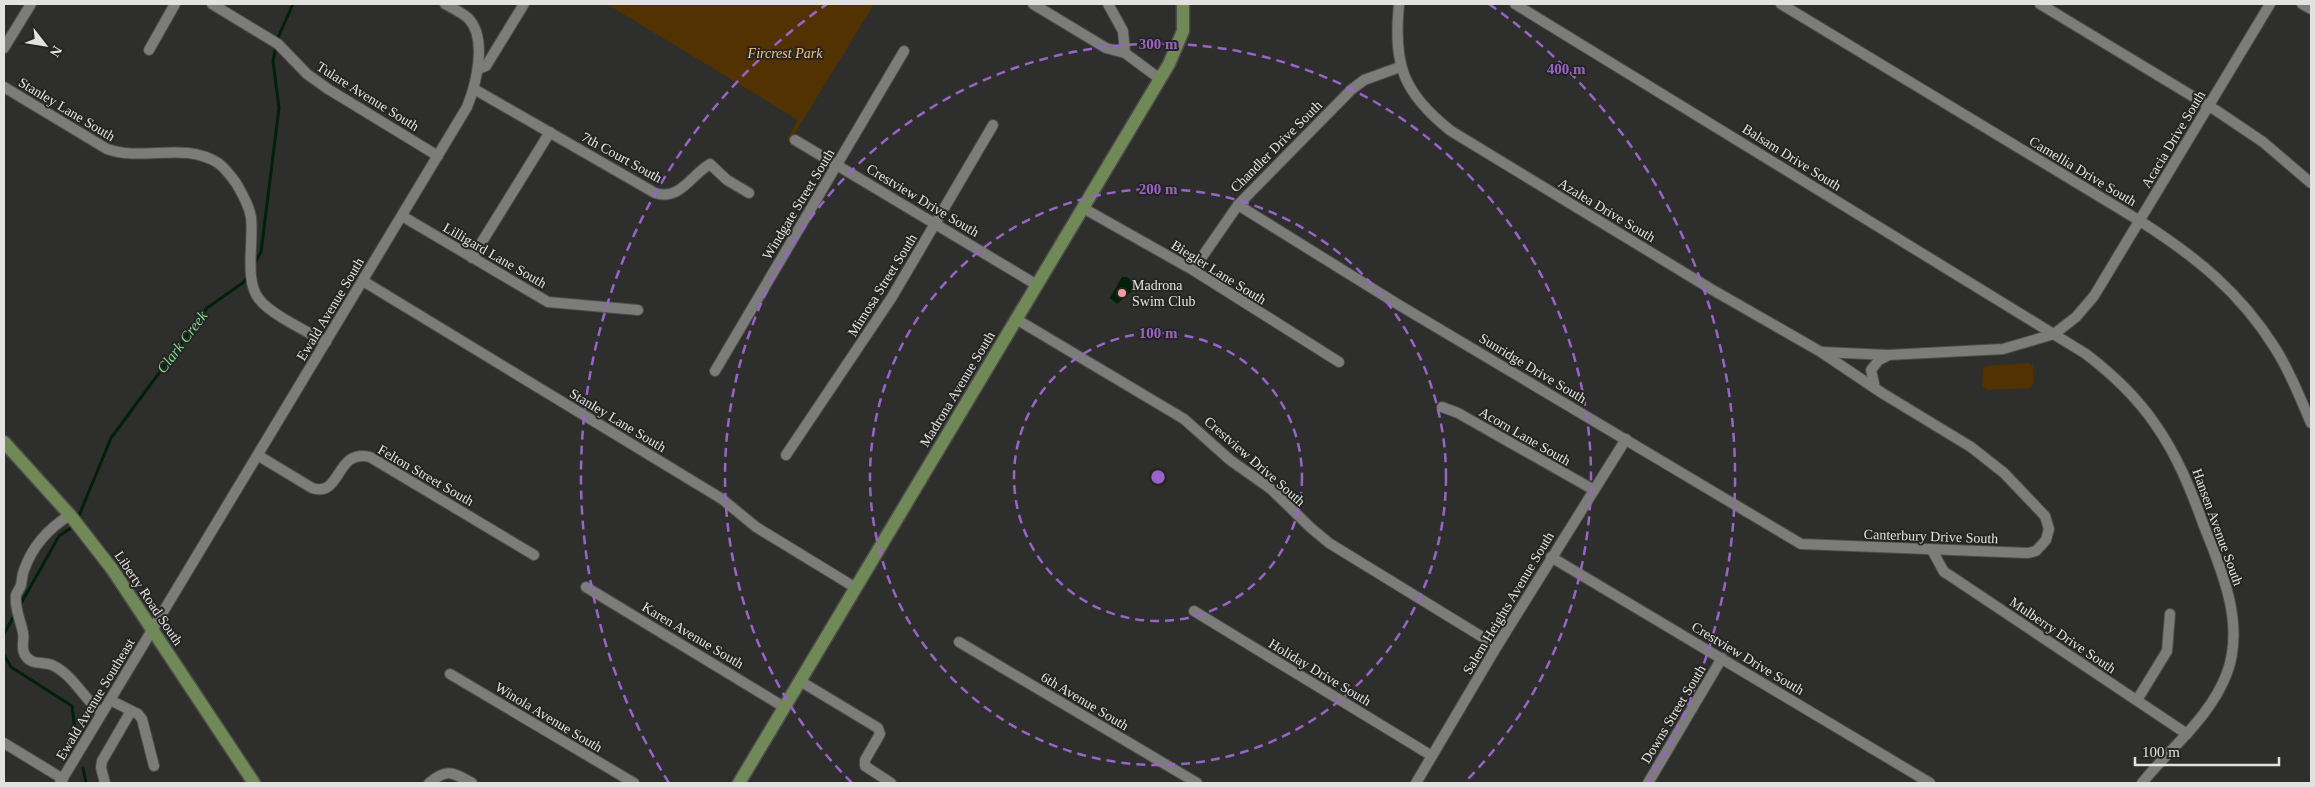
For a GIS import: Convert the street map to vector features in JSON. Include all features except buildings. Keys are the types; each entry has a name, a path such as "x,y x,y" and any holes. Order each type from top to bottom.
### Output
{"main road":[{"name":"Madrona Avenue South","path":"739,783 1160,79 1179,43 1183,31 1183,4"},
{"name":"Liberty Road South","path":"4,442 70,515 112,569 254,783"}],"street":[{"path":"4,48 31,4"},
{"path":"149,50 175,4"},
{"name":"Tulare Avenue South","path":"212,4 278,44 307,74 328,89 438,156"},
{"path":"445,4 461,14 473,26 477,41 478,69 486,66 524,4"},
{"path":"1033,4 1106,48 1125,53 1160,79"},
{"path":"1108,4 1123,31 1125,53"},
{"name":"Azalea Drive South","path":"1399,4 1397,38 1400,67 1423,108 1451,132 1711,289 1821,352 1875,388 1971,447 2004,473 2045,516 2049,529 2042,546"},
{"name":"Balsam Drive South","path":"1515,4 2054,334"},
{"name":"Camellia Drive South","path":"1781,4 2140,221 2190,255 2219,279 2251,313 2276,349 2311,423"},
{"path":"2040,4 2209,106 2263,142 2311,183"},
{"name":"Acacia Drive South","path":"1821,352 1888,356 2003,349 2054,334 2076,317 2094,296 2270,4"},
{"path":"2302,4 2311,9"},
{"name":"Windgate Street South","path":"715,371 904,51"},
{"name":"Chandler Drive South","path":"1193,270 1238,205 1351,90 1364,80 1400,67"},
{"name":"Ewald Avenue South","path":"153,630 467,107 474,89 478,69"},
{"name":"Stanley Lane South","path":"4,87 107,149 118,153 139,155 184,153 218,163 241,191 251,216 251,271 254,292 265,305 326,342"},
{"name":"7th Court South","path":"474,89 655,193 665,195 678,191 710,164 718,169 727,180 749,193"},
{"name":"Mimosa Street South","path":"786,454 892,296 993,125"},
{"path":"472,258 550,132"},
{"name":"Crestview Drive South","path":"795,140 1036,285"},
{"name":"Sunridge Drive South","path":"1238,205 1399,305 1793,540 1801,544 1817,546"},
{"name":"Biegler Lane South","path":"1083,208 1193,270 1339,362"},
{"name":"Lilligard Lane South","path":"402,216 548,302 638,310"},
{"name":"Stanley Lane South","path":"363,281 722,499 761,530 856,588"},
{"name":"Crestview Drive South","path":"1016,319 1184,419 1230,460 1271,489 1310,528 1329,543 1497,646"},
{"name":"Hansen Avenue South","path":"2054,334 2086,354 2108,371 2130,393 2154,422 2177,458 2228,591 2233,640 2228,671 2205,713 2142,783"},
{"path":"1875,388 1871,370 1879,360 1888,356"},
{"name":"Acorn Lane South","path":"1442,407 1458,413 1594,490"},
{"name":"Salem Heights Avenue South","path":"1416,783 1497,646 1626,439"},
{"name":"Felton Street South","path":"259,456 320,491 327,489 333,483 351,458 361,454 370,456 534,555"},
{"path":"70,515 50,529 24,569 22,584 16,596 18,616 24,635 22,648 28,659 38,664 53,666 76,684 94,708 102,713"},
{"name":"Canterbury Drive South","path":"1817,546 2028,553 2036,551 2042,546"},
{"name":"Mulberry Drive South","path":"1932,550 1944,572 2187,734"},
{"name":"Crestview Drive South","path":"1551,558 1930,783"},
{"name":"Karen Avenue South","path":"586,586 784,707"},
{"name":"Holiday Drive South","path":"1194,610 1432,756"},
{"path":"2137,700 2167,651 2170,614"},
{"name":"Ewald Avenue Southeast","path":"62,781 153,630"},
{"name":"6th Avenue South","path":"959,642 1197,783"},
{"name":"Downs Street South","path":"1648,783 1722,658"},
{"name":"Winola Avenue South","path":"450,674 634,783"},
{"path":"800,681 878,728 880,734 866,760 865,766 891,783"},
{"path":"110,700 138,714 142,718 154,766"},
{"path":"105,783 100,768 102,761 131,711"},
{"path":"4,743 62,781"},
{"path":"429,783 439,775 448,772 454,773 472,783"}],"green space":[{"name":"Fircrest Park","path":"607,4 874,4 790,141 787,139 798,120"},
{"path":"2029,363 2033,366 2034,383 2030,388 1987,390 1982,386 1983,368 1986,366"}],"shaded area":[{"name":"Madrona Swim Club","path":"1122,277 1127,277 1137,287 1117,304 1110,298"}],"waterway":[{"name":"Clark Creek","path":"277,40 293,4"},
{"name":"Clark Creek","path":"253,266 261,252 279,108 273,61 276,46"},
{"name":"Clark Creek","path":"78,518 111,438 207,308 244,282 248,275"},
{"name":"Clark Creek","path":"19,607 59,536 74,526"},
{"name":"Clark Creek","path":"4,634 15,614"},
{"name":"Clark Creek","path":"4,655 11,667 72,706 76,740"},
{"name":"Clark Creek","path":"83,768 86,783"}],"place":[{"name":"Madrona Swim Club","path":"1122,293"}]}
